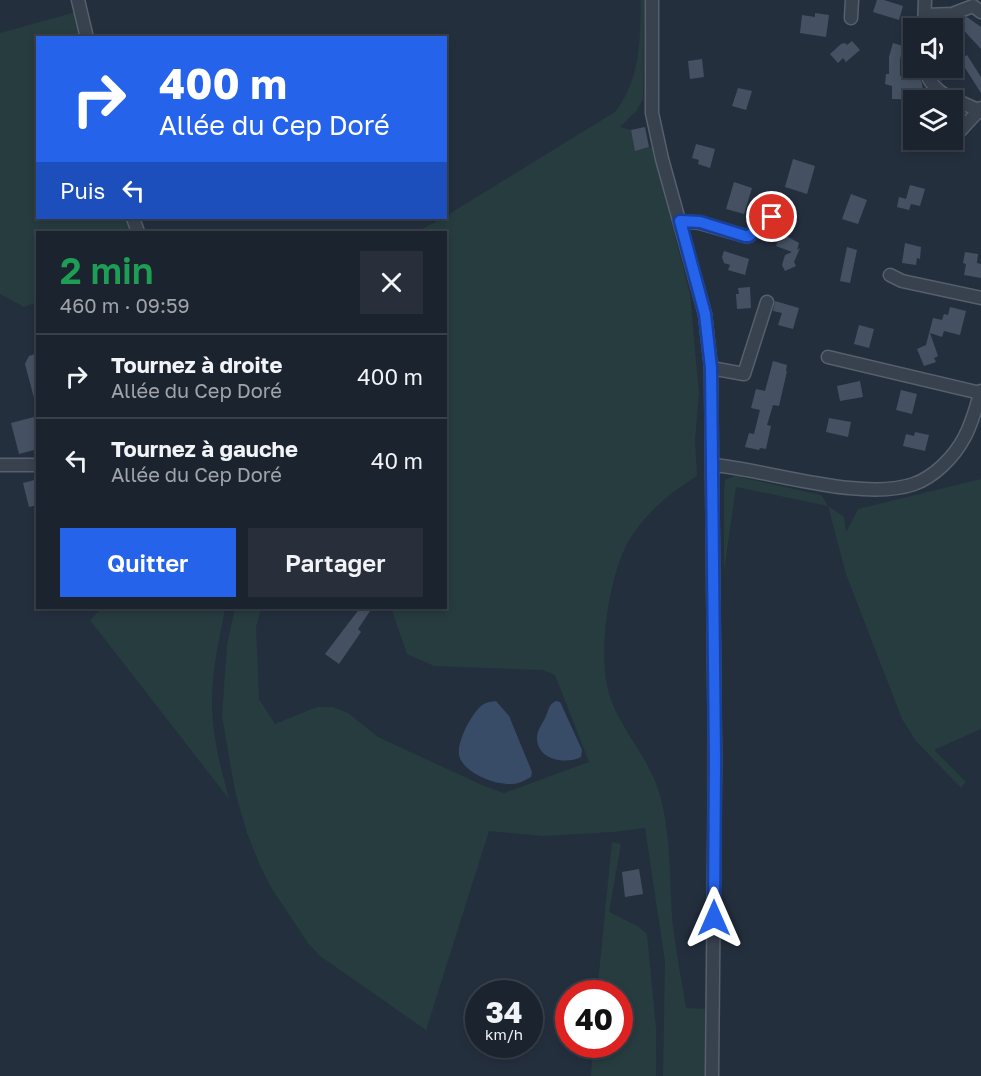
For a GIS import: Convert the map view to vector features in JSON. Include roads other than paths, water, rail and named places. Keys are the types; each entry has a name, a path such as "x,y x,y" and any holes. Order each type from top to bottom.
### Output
{"street":[{"path":"78,0 87,36"},
{"path":"652,0 652,113 705,314 711,368 715,759 712,1076"},
{"path":"852,0 852,18"},
{"path":"925,0 926,18"},
{"path":"926,15 952,14 978,6"},
{"path":"928,78 938,91 981,110 963,128"},
{"path":"680,221 700,222 749,236 772,217"},
{"path":"890,275 981,298"},
{"path":"711,368 744,374 767,302"},
{"path":"713,465 844,487 878,489 907,486 932,474 958,448 968,431 981,392 828,357"},
{"path":"0,465 36,465"}],"water":[{"path":"496,701 509,716 532,772 531,777 518,783 502,783 475,774 462,762 459,755 462,737 475,712 482,705"},
{"path":"556,701 560,702 582,750 581,757 568,760 553,759 547,756 538,745 539,729 551,705"}]}
